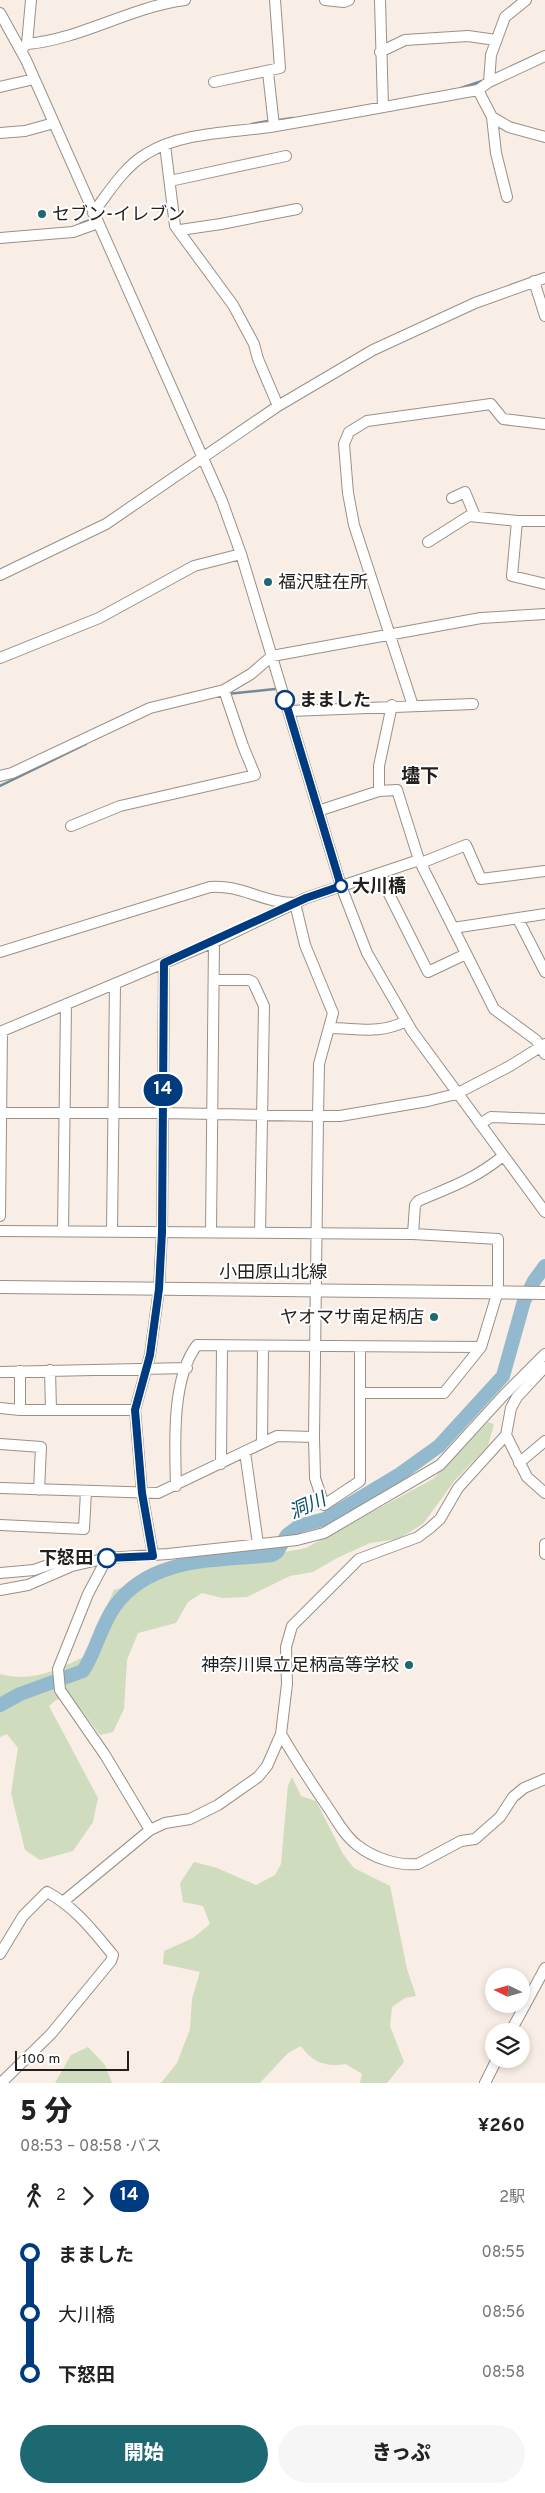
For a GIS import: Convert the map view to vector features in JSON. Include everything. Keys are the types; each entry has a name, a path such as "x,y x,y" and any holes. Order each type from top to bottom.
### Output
{"main road":[{"name":"小田原山北線","path":"0,1287 545,1293"}],"street":[{"path":"24,47 30,0"},
{"path":"24,47 51,42 168,2 185,0"},
{"path":"214,82 280,68 275,0"},
{"path":"325,0 344,2 348,0"},
{"path":"380,0 383,107"},
{"path":"490,82 491,55 504,17 526,0"},
{"path":"0,13 24,47 34,79 203,457 241,554 341,886 367,953 406,1021 456,1094 545,1212"},
{"path":"380,52 405,40 468,36 496,40"},
{"path":"93,213 132,165 146,153 165,145 200,136 274,126 478,90 490,82 545,56"},
{"path":"268,72 274,126"},
{"path":"0,87 34,79"},
{"path":"478,90 492,117 496,153 507,197"},
{"path":"492,117 509,127 545,137"},
{"path":"0,133 25,131 54,123"},
{"path":"165,145 175,226 180,230 233,305 254,344 278,406"},
{"path":"170,181 286,156"},
{"path":"180,230 297,209"},
{"path":"0,238 73,232 98,223"},
{"path":"0,576 106,524 278,406 373,350 475,303 545,278"},
{"path":"534,281 545,316"},
{"path":"413,706 412,697 388,633 354,525 344,460 344,444 349,432 357,425 377,418 491,404 503,418 545,424"},
{"path":"452,498 465,492 475,516"},
{"path":"428,542 461,519 475,516 517,521 545,521"},
{"path":"517,521 512,576 545,584"},
{"path":"0,658 99,618 194,566 241,554"},
{"path":"0,776 12,773 150,708 225,694 272,656 388,633 481,618 545,614"},
{"path":"71,826 120,806 255,775 242,746 225,694"},
{"path":"289,711 392,705 473,704"},
{"path":"379,791 380,766 392,705"},
{"path":"1,1113 212,1113 263,1116 340,1116 428,1101 456,1094 544,1048 494,1009 420,862 398,790 379,791 318,811"},
{"path":"0,1216 1,1031 214,942 295,903 466,845 481,879 545,871"},
{"path":"379,874 428,972 466,954"},
{"path":"0,952 210,887 231,887 277,903 295,903"},
{"path":"295,903 304,945 333,1013 320,1064 318,1116 314,1437 315,1478 324,1505 360,1481 360,1346"},
{"path":"453,928 545,914"},
{"path":"518,919 545,972"},
{"path":"211,1232 214,942"},
{"path":"153,1556 142,1493 135,1410 144,1369 150,1355 159,1289 162,1232 164,963"},
{"path":"214,980 249,980 253,982 264,1006 260,1233"},
{"path":"112,1231 115,1114 115,984"},
{"path":"63,1231 66,1004"},
{"path":"329,1028 390,1029 406,1021"},
{"path":"480,1124 491,1117 545,1119"},
{"path":"413,1234 414,1205 418,1201 483,1173 504,1156"},
{"path":"0,1231 413,1234 498,1239 499,1291 481,1347 444,1393 360,1393"},
{"path":"176,1486 177,1395 192,1351 197,1345 481,1347"},
{"path":"221,1464 222,1345"},
{"path":"262,1443 263,1346"},
{"path":"0,1590 28,1585 72,1566 107,1558 153,1556 297,1540 324,1533 433,1470 545,1354"},
{"path":"64,1902 150,1830 165,1822 190,1819 218,1805 258,1778 278,1745 281,1734 287,1684 286,1647 292,1626 360,1559 418,1537 440,1519 458,1488 506,1435 510,1414 516,1398 545,1367"},
{"path":"0,1372 186,1368"},
{"path":"50,1370 51,1410"},
{"path":"20,1371 20,1410"},
{"path":"0,1408 20,1410 135,1410"},
{"path":"506,1435 527,1477 545,1493"},
{"path":"0,1488 158,1493 277,1436 314,1437"},
{"path":"519,1463 545,1441"},
{"path":"0,1444 41,1447 40,1490"},
{"path":"244,1452 258,1544"},
{"path":"0,1524 84,1528 86,1492"},
{"path":"545,1544 545,1554"},
{"path":"0,1573 34,1570 71,1557 92,1561"},
{"path":"107,1558 88,1594 58,1669 58,1678 60,1690 105,1755 150,1830"},
{"path":"281,1734 336,1820 356,1845 383,1859 411,1865 418,1864 461,1841 475,1839 500,1817 513,1797 524,1788 545,1779"},
{"path":"0,1954 23,1916 47,1892 64,1902 92,1929 112,1955 111,1962 51,2034 1,2083"},
{"path":"515,2023 545,1968"},
{"path":"485,2083 492,2068"}],"green space":[{"path":"488,1422 494,1424 488,1446 455,1480 423,1524 398,1539 370,1543 337,1558 313,1572 290,1576 247,1597 222,1598 202,1593 188,1602 176,1623 138,1633 127,1660 124,1709 113,1732 100,1735 72,1697 56,1700 49,1706 98,1798 93,1822 73,1851 40,1860 25,1850 11,1793 18,1748 7,1734 0,1737 0,1674 23,1677 44,1674 84,1657 114,1590 173,1572 306,1548 433,1479"},
{"path":"292,1777 301,1796 316,1801 343,1854 354,1868 390,1886 407,1969 416,1996 405,1998 392,2007 390,2026 404,2062 387,2083 360,2083 362,2074 346,2064 332,2065 315,2060 301,2046 288,2053 260,2083 161,2083 177,2063 190,2029 192,1999 200,1972 163,1964 164,1951 193,1938 210,1924 203,1906 183,1902 180,1883 194,1862 217,1868 256,1885 275,1875 281,1864 288,1785"},
{"path":"88,2047 105,2065 112,2083 55,2083 71,2055"}],"waterway":[{"path":"461,88 482,81"},
{"path":"279,120 293,118"},
{"path":"252,124 268,121"},
{"path":"80,224 90,220"},
{"path":"227,694 275,689"},
{"path":"0,786 86,744"},
{"name":"洞川","path":"0,1705 20,1694 83,1671 110,1613 130,1590 147,1578 166,1569 186,1564 272,1555 277,1552 287,1535 299,1526 325,1519 400,1474 439,1446 503,1376 524,1301 534,1281 545,1266"}],"bus line":[{"name":"14","path":"107,1558 153,1556 142,1493 135,1410 144,1369 150,1355 159,1289 162,1232 164,963 214,942 306,898 341,886 285,700"}],"place":[{"name":"セブン-イレブン","path":"42,214"},
{"name":"福沢駐在所","path":"268,582"},
{"name":"まました","path":"285,700"},
{"name":"大川橋","path":"341,886"},
{"name":"ヤオマサ南足柄店","path":"434,1317"},
{"name":"下怒田","path":"107,1558"},
{"name":"神奈川県立足柄高等学校","path":"409,1665"}],"district":[{"name":"壗下","path":"420,775"}]}
